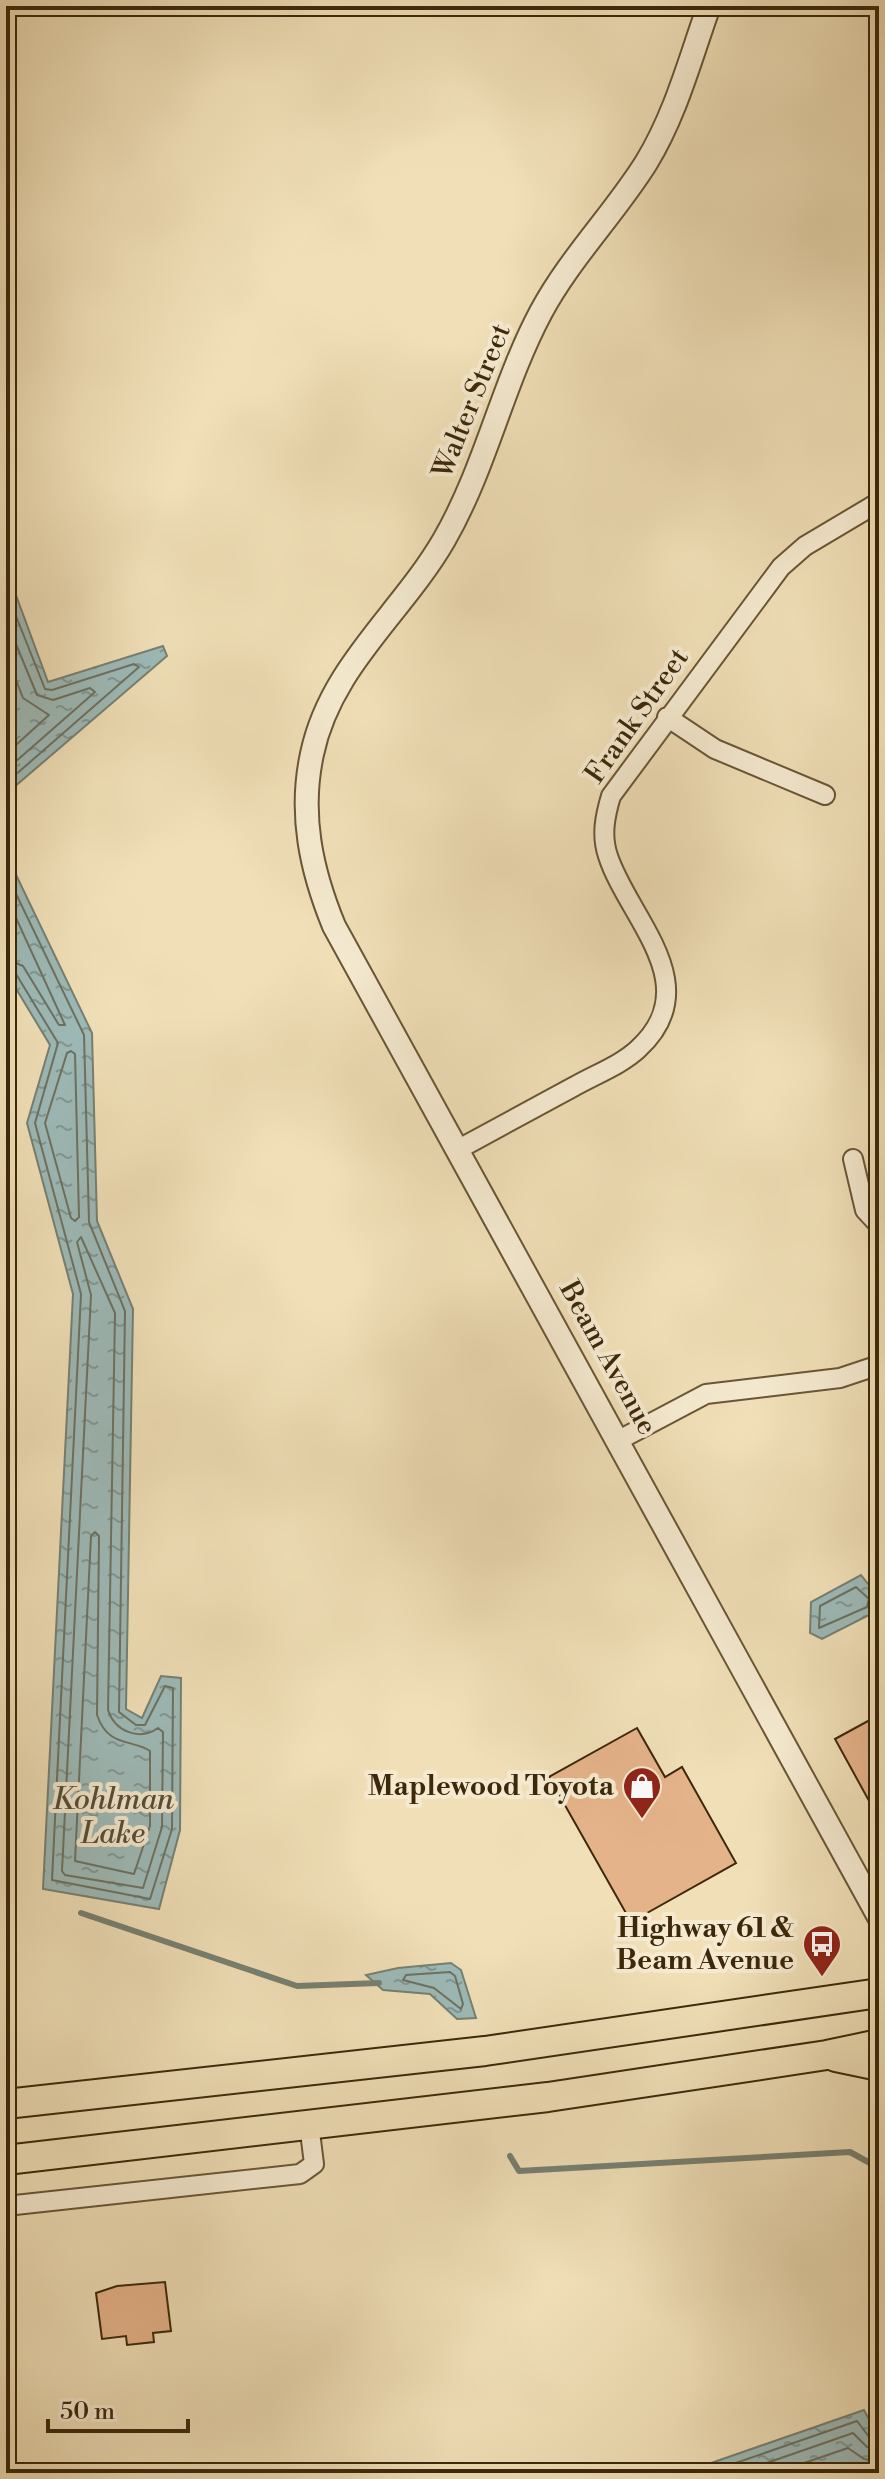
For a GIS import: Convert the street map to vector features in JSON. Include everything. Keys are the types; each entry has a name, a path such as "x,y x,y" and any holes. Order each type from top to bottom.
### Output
{"main road":[{"path":"6,2104 485,2051 879,1993"},
{"path":"6,2160 548,2097 827,2055 879,2044"},
{"path":"827,2055 879,2066"}],"street":[{"name":"Walter Street","path":"306,821 312,754 335,690 352,661 412,587 449,530 488,450 521,353 542,310 563,276 623,200 667,123 709,6"},
{"name":"Frank Street","path":"457,1150 624,1060 653,1031 664,1003 665,975 655,945 608,855 604,826 611,796 781,567 805,546 879,502"},
{"path":"667,717 715,749 825,795"},
{"name":"Beam Avenue","path":"306,821 311,862 334,926 879,1917"},
{"path":"853,1159 865,1210 879,1225"},
{"path":"619,1440 706,1394 726,1389 840,1378 879,1365"},
{"path":"6,2206 300,2174 314,2164 309,2124"}],"water":[{"path":"6,568 48,682 163,646 167,656 6,794"},
{"name":"Kohlman Lake","path":"6,854 92,1033 97,1221 133,1309 126,1709 142,1718 161,1676 181,1678 180,1830 159,1909 43,1889 73,1294 27,1123 50,1045 6,972"},
{"path":"861,1575 879,1598 873,1613 822,1639 810,1633 811,1602"},
{"path":"451,1963 461,1970 476,2018 457,2019 430,1994 383,1990 366,1975 398,1968"},
{"path":"864,2410 879,2438 879,2473 718,2473 711,2463"}],"building":[{"path":"879,1715 879,1819 835,1739"},
{"name":"Maplewood Toyota","path":"637,1728 665,1777 682,1767 736,1863 631,1922 549,1777"},
{"path":"165,2282 171,2331 153,2333 154,2342 127,2345 126,2336 102,2339 96,2293 117,2286"}],"waterway":[{"path":"81,1913 297,1986 379,1983"},
{"path":"510,2156 519,2171 850,2152 879,2168"}],"place":[{"name":"Maplewood Toyota","path":"642,1820"},
{"name":"Highway 61 & Beam Avenue","path":"822,1978"}]}
